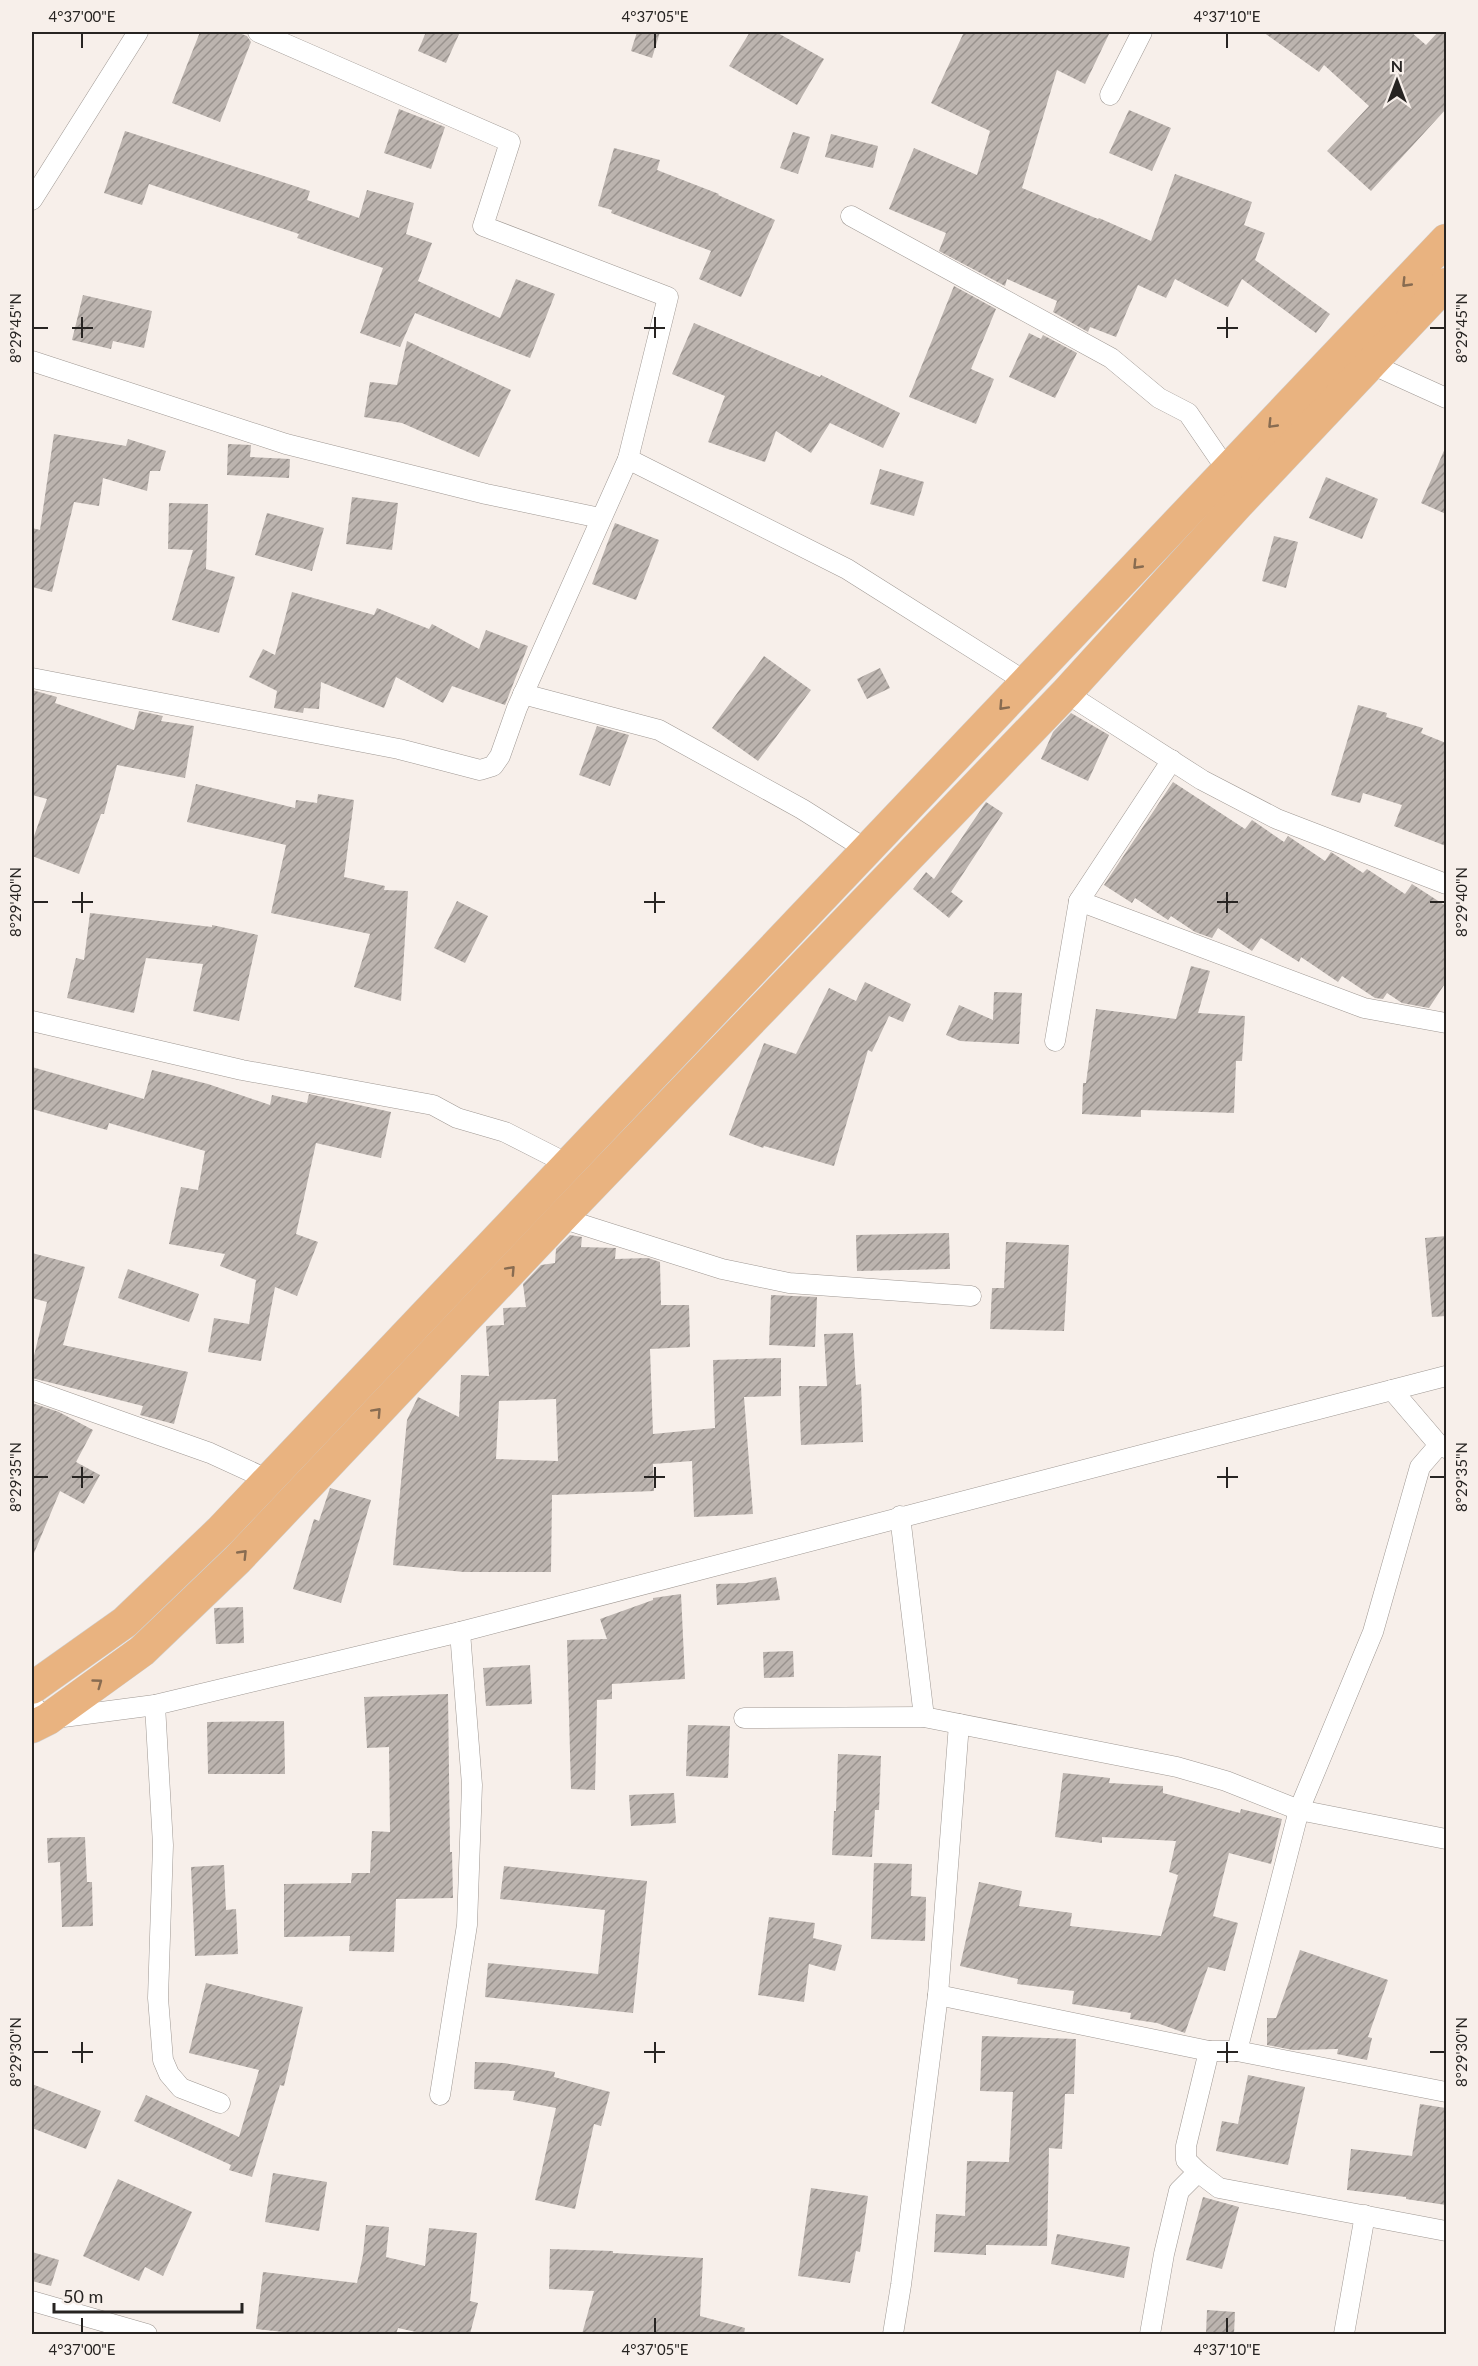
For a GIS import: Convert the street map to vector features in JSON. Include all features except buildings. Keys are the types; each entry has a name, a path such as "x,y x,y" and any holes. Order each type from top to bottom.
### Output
{"main road":[{"path":"32,1688 125,1622 220,1531 1446,240"},
{"path":"37,1717 142,1651 238,1559 561,1218 1066,693 1238,504 1446,284"}],"street":[{"path":"32,200 138,32"},
{"path":"32,678 399,749 480,770 493,766 500,756 509,726 628,459 668,297 483,226 510,142 258,32"},
{"path":"1110,95 1142,32"},
{"path":"851,216 1112,358 1159,399 1188,413 1227,470"},
{"path":"1349,343 1371,364 1446,398"},
{"path":"32,361 286,444 486,494 600,518"},
{"path":"628,459 847,569 1026,682"},
{"path":"1066,693 1202,780 1277,819 1446,884"},
{"path":"524,694 659,730 802,809 867,850"},
{"path":"1055,1041 1079,901 1172,760"},
{"path":"1079,901 1364,1008 1446,1023"},
{"path":"32,1021 242,1070 433,1105 458,1118 505,1132 568,1164"},
{"path":"561,1218 722,1269 789,1283 970,1296"},
{"path":"37,1717 155,1705 460,1632 1446,1376"},
{"path":"32,1390 210,1453 269,1480"},
{"path":"1237,2051 1299,1809 1373,1632 1420,1467 1443,1447 1392,1390"},
{"path":"900,1516 924,1717"},
{"path":"440,2095 467,1925 472,1785 460,1632"},
{"path":"155,1705 163,1845 158,1998 163,2060 169,2074 181,2088 220,2103"},
{"path":"744,1718 924,1717 1177,1767 1226,1781 1299,1809 1446,1839"},
{"path":"893,2334 938,1995 959,1724"},
{"path":"938,1995 1209,2051 1237,2051 1446,2092"},
{"path":"1209,2051 1186,2146 1186,2160 1219,2188 1446,2231"},
{"path":"1150,2334 1164,2254 1179,2191 1198,2172"},
{"path":"1344,2334 1365,2215"},
{"path":"32,2301 147,2334"}]}
